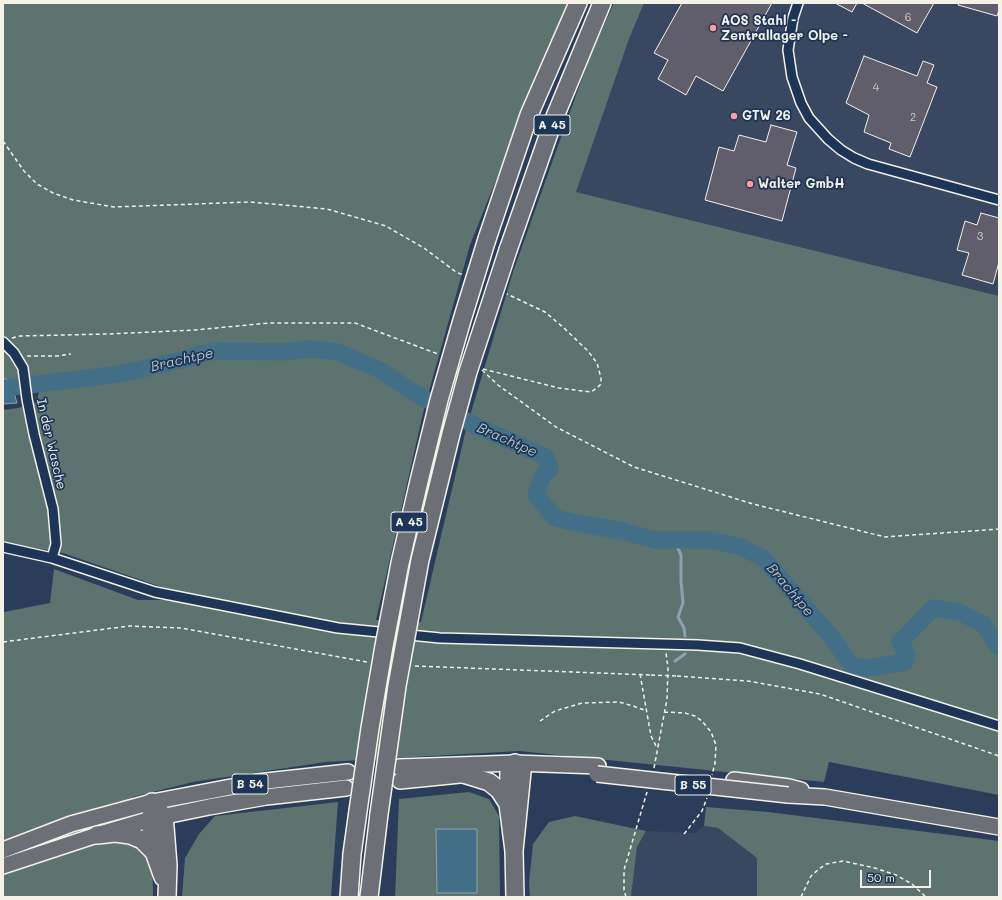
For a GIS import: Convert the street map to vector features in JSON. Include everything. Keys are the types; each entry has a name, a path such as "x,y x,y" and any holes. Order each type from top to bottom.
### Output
{"highway":[{"name":"A 45","path":"349,897 352,854 370,728 384,646 405,541 439,400 487,239 529,114 578,3"},
{"name":"A 45","path":"369,897 396,686 420,560 435,497 464,386 508,250 554,119 602,3"},
{"path":"514,851 508,804 515,769"},
{"path":"515,769 515,897"},
{"path":"463,774 489,782 499,790 508,804"},
{"path":"152,802 168,851 166,897"},
{"path":"157,818 151,836 154,852 163,874 166,897"},
{"path":"97,834 115,833 130,835 142,840 154,852"}],"main road":[{"name":"B 55","path":"463,774 515,769 597,770 789,791 999,827"},
{"path":"463,774 400,774 515,769"},
{"name":"B 54","path":"3,850 71,824 152,802 257,782 348,772"},
{"name":"B 54","path":"3,866 97,834 157,818 266,797 346,788"}],"street":[{"path":"798,3 793,18 788,50 792,76 801,103 809,118 828,139 848,154 868,164 999,200"},
{"name":"In der Wasche","path":"6,341 23,368 34,434 53,509 56,544 52,558"},
{"path":"3,547 52,558 155,592 338,628 440,638 672,644 740,648 800,664 999,726"}],"path":[{"path":"3,141 24,171 37,184 53,193 73,200 114,207 250,202 327,209 386,226 424,248 456,272 469,277"},
{"path":"502,292 545,312 564,328 588,351 597,363 601,378 600,384 591,392 559,388 480,368 498,385 556,427 634,466 753,504 885,537 999,529"},
{"path":"6,341 20,336 148,332 270,324 355,323 443,356"},
{"path":"14,353 28,357 71,354"},
{"path":"3,643 129,626 181,628 367,662"},
{"path":"410,666 651,674 748,681 820,694 999,756"},
{"path":"640,674 651,736 658,749"},
{"path":"540,721 555,711 582,703 619,702 647,711"},
{"path":"664,712 685,713 694,716 702,721 711,732 716,745 715,763 712,776"},
{"path":"684,834 702,811 708,796"},
{"path":"801,897 811,876 818,869 826,864 843,861 875,868 896,875 912,884 926,897"}],"shaded area":[{"path":"644,3 999,3 999,296 576,192 629,39"},
{"path":"3,378 11,381 17,403 3,404"},
{"path":"704,826 718,828 757,858 757,897 631,897 637,847 646,831 695,833"},
{"path":"436,829 477,829 477,893 437,893"}],"green space":[{"path":"3,3 569,3 550,45 470,245 424,409 376,620 421,622 466,429 513,272 590,56 614,3 644,3 629,39 576,192 999,296 999,795 829,762 824,782 519,751 326,762 193,782 133,797 126,839 151,858 153,897 3,897 4,612 50,603 54,569 138,600 199,600 63,553 3,543 3,410 18,408 37,402 39,391 3,378"},
{"path":"469,792 489,799 499,816 500,897 395,897 399,799"},
{"path":"338,802 331,897 182,897 185,858 199,834 215,816"},
{"path":"706,807 768,812 999,841 999,897 757,897 757,858 718,828 704,826"},
{"path":"575,816 646,831 637,847 631,897 530,897 529,883 533,844 549,822"}],"building":[{"name":"AOS Stahl - Zentrallager Olpe -","path":"682,3 772,3 723,91 696,76 686,95 658,79 668,60 654,53"},
{"path":"835,3 857,3 852,12"},
{"path":"862,3 934,3 917,33"},
{"path":"959,3 999,3 999,10 997,16 958,5"},
{"path":"864,56 917,76 923,61 934,65 927,83 937,87 910,157 889,149 891,143 864,132 869,115 846,103"},
{"name":"Walter GmbH","path":"771,125 797,132 787,165 796,168 782,221 705,200 719,147 734,151 739,135 766,142"},
{"path":"981,213 999,218 999,262 993,284 962,275 969,253 957,250 965,221 977,225"}],"waterway":[{"name":"Brachtpe","path":"3,389 120,374 217,351 284,352 308,349 338,352 380,370 413,392 474,425 546,457 550,469 542,476 536,495 555,518 623,531 655,540 710,540 741,547 763,558 833,639 851,665 867,668 905,662 907,655 900,642 933,608 959,612 983,624 999,647"},
{"path":"674,540 681,555 683,603 678,617 684,628 685,636"},
{"path":"675,661 685,654"}],"place":[{"name":"AOS Stahl - Zentrallager Olpe -","path":"713,28"},
{"name":"GTW 26","path":"734,116"},
{"name":"Walter GmbH","path":"750,184"}]}
